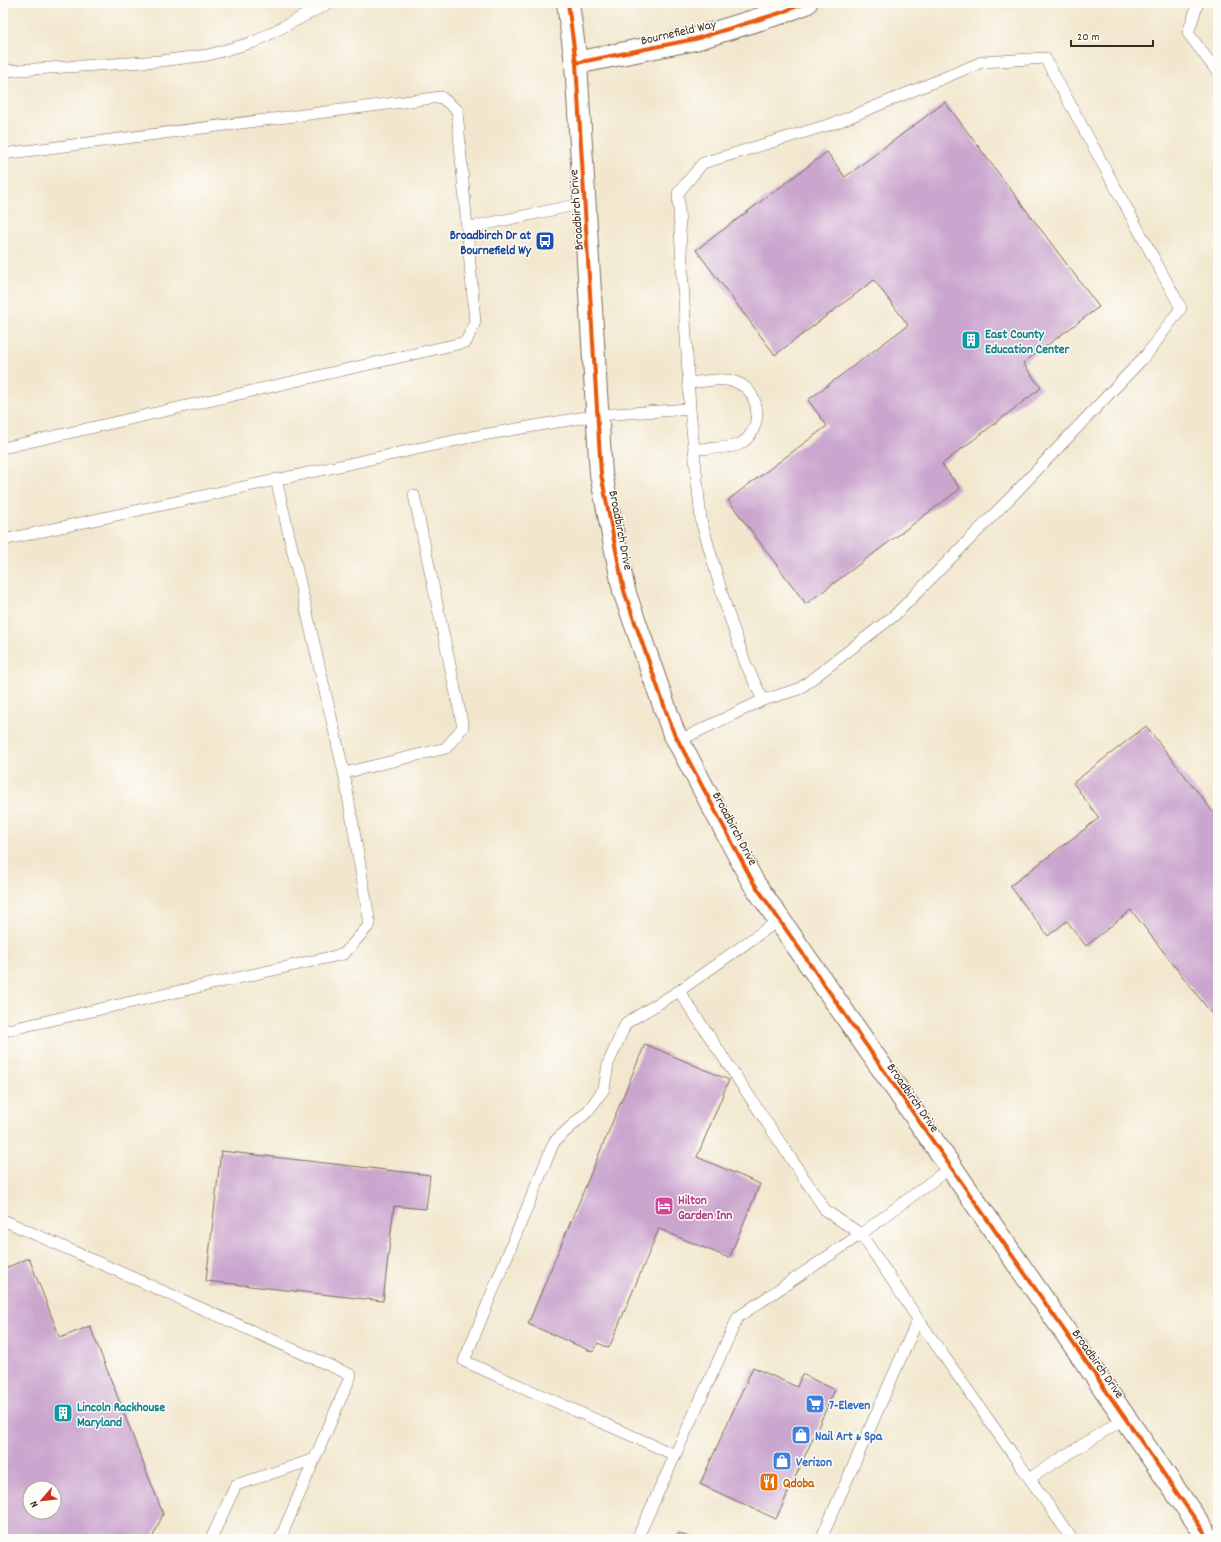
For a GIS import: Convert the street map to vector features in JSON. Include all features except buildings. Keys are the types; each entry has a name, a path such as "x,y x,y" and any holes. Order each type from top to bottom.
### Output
{"street":[{"name":"Bournefield Way","path":"576,63 695,39 780,13 806,3"},
{"name":"Broadbirch Drive","path":"563,7 576,63 601,474 624,591 673,731 753,882 1209,1539"}],"lane":[{"path":"3,71 160,61 208,55 254,42 329,3"},
{"path":"1198,3 1188,33 1218,73"},
{"path":"678,741 763,700 799,689 895,615 1016,492 1147,354 1182,308 1044,58 982,62 838,122 703,163 678,193 690,408 701,520 726,607 745,662 763,700"},
{"path":"3,154 441,98 457,110 475,322 466,342 3,448"},
{"path":"467,228 585,203"},
{"path":"689,384 728,379 747,388 756,408 754,430 748,438 739,444 694,449"},
{"path":"3,540 471,437 598,415 690,408"},
{"path":"3,1031 344,954 370,924 344,773 276,479"},
{"path":"344,773 446,748 462,727 414,495"},
{"path":"675,1455 464,1361 554,1142 588,1111 604,1089 608,1064 626,1023 679,991 779,920"},
{"path":"679,991 826,1211 861,1234 918,1319 1072,1539"},
{"path":"638,1539 738,1317 861,1234 951,1167"},
{"path":"3,1220 351,1375 280,1539"},
{"path":"820,1539 918,1319"},
{"path":"1030,1478 1125,1418"},
{"path":"211,1539 236,1485 315,1459"}],"cycle path":[{"path":"568,3 576,63 601,474 624,591 673,731 753,882 1209,1539"},
{"path":"576,63 695,39 780,13 806,3"}],"place":[{"name":"Broadbirch Dr at Bournefield Wy","path":"545,241"},
{"name":"East County Education Center","path":"971,340"},
{"name":"Hilton Garden Inn","path":"664,1206"},
{"name":"7-Eleven","path":"815,1404"},
{"name":"Lincoln Rackhouse Maryland","path":"63,1413"},
{"name":"Nail Art & Spa","path":"801,1435"},
{"name":"Verizon","path":"782,1461"},
{"name":"Qdoba","path":"769,1482"}]}
